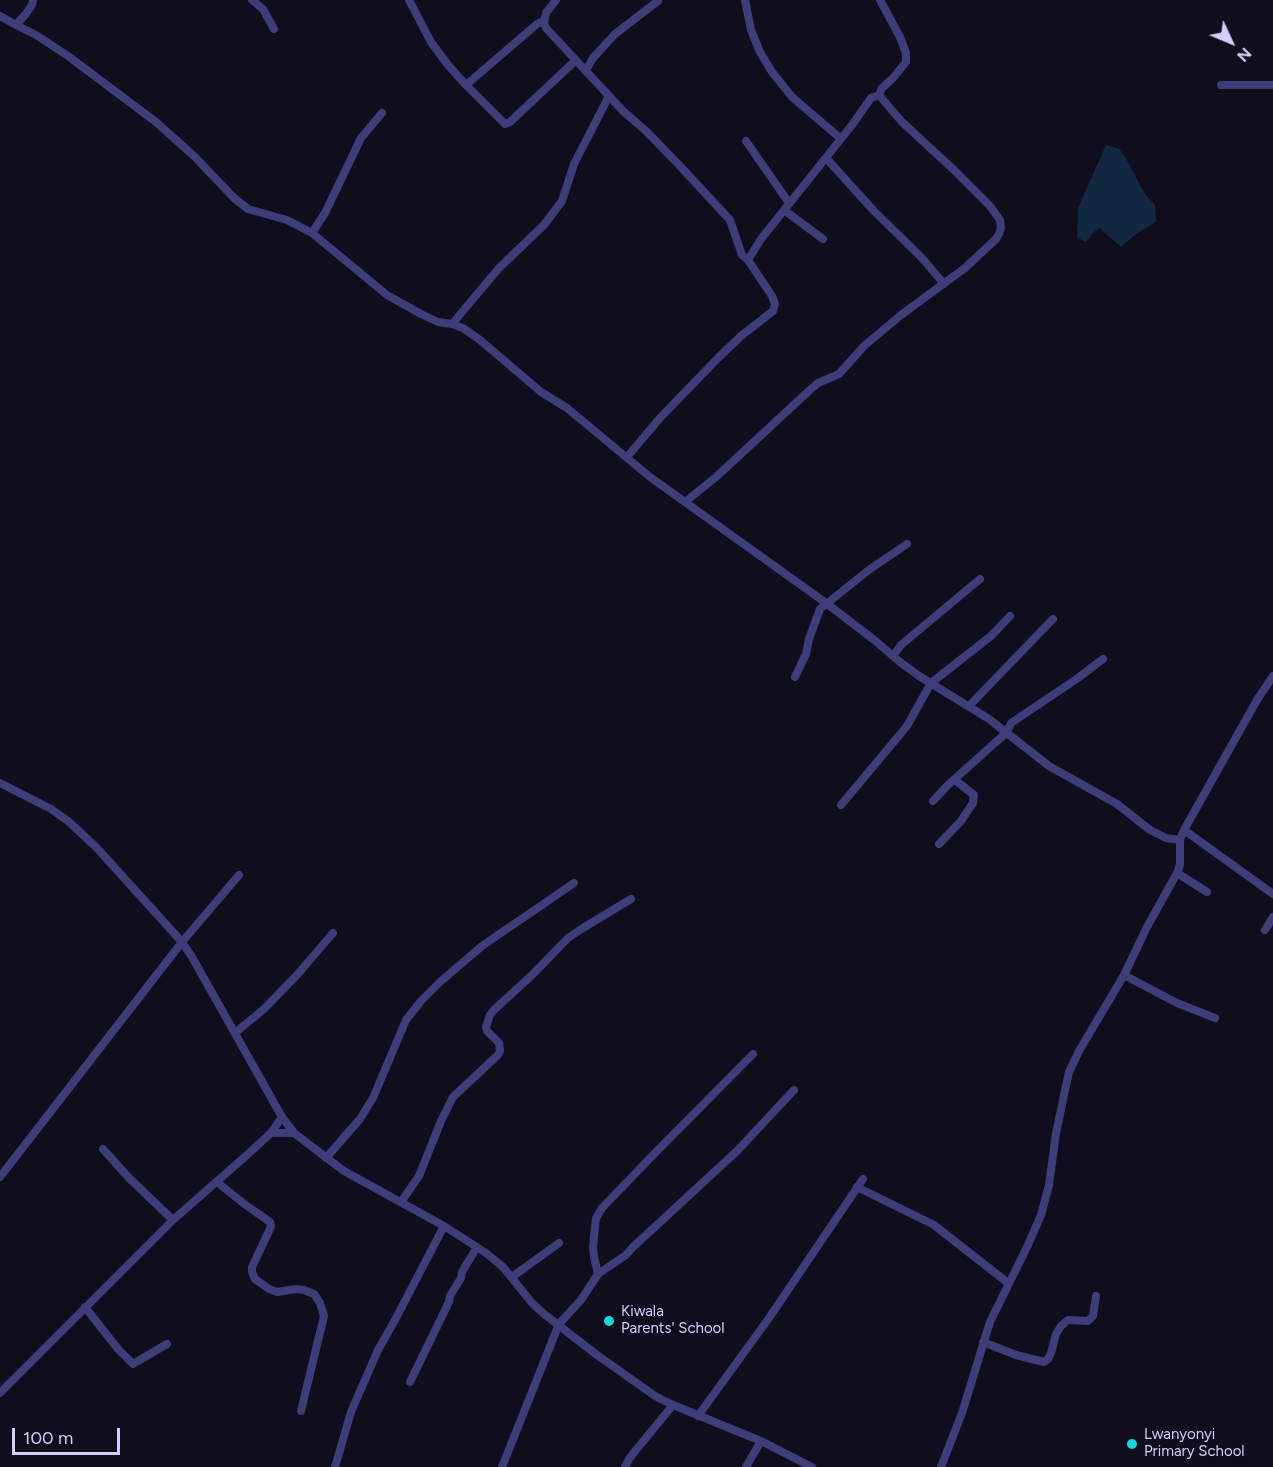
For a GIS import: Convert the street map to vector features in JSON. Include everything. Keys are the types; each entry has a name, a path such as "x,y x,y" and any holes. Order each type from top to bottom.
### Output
{"street":[{"path":"16,25 32,5 33,0"},
{"path":"252,0 263,9 273,29"},
{"path":"409,0 431,42 466,85 505,124 510,122 576,60"},
{"path":"556,0 546,13 544,23 546,28 622,111 646,131 730,220 742,255 748,260 775,304 773,311 717,358 627,456"},
{"path":"586,70 593,58 610,39 658,0"},
{"path":"745,0 751,30 772,72 792,97 840,138"},
{"path":"748,260 761,239 871,98 879,95 882,88 904,65 906,57 900,37 880,0"},
{"path":"0,16 36,35 68,56 156,122 248,209 287,220 312,233 387,295 438,322 463,328 541,392 567,408 650,477 826,603 919,676 989,718 1049,766 1117,804 1150,830 1166,838 1180,840"},
{"path":"466,85 537,24 543,21 544,23"},
{"path":"1221,85 1273,85"},
{"path":"685,502 716,477 812,388 839,374 864,346 901,315 965,268 996,239 1001,228 1000,220 980,195 902,122 879,95"},
{"path":"452,324 499,268 544,225 562,201 573,164 609,96"},
{"path":"312,233 325,213 361,138 382,113"},
{"path":"746,141 787,206 823,239"},
{"path":"826,158 873,211 922,258 944,284"},
{"path":"795,677 806,654 820,609 870,569 907,544"},
{"path":"893,656 901,645 980,579"},
{"path":"841,805 907,726 932,683 991,636 1010,616"},
{"path":"969,706 1053,619"},
{"path":"933,801 1007,732 1011,723 1102,659"},
{"path":"941,1467 962,1413 990,1322 1041,1215 1049,1185 1056,1133 1069,1072 1124,975 1177,873 1180,865 1180,840 1184,830 1273,676"},
{"path":"1264,688 1273,690"},
{"path":"939,844 961,821 973,803 974,795 955,780"},
{"path":"0,783 51,809 68,821 96,848 182,942 282,1117 294,1133 344,1172 444,1226 477,1247 503,1267 532,1303 638,1385 673,1406 761,1441 812,1467"},
{"path":"1184,830 1273,894"},
{"path":"1177,873 1206,892"},
{"path":"0,1177 7,1165 182,942 239,875"},
{"path":"326,1158 360,1119 373,1098 406,1020 421,1001 482,946 574,882"},
{"path":"400,1202 419,1176 453,1097 500,1052 499,1043 487,1031 490,1015 568,938 631,899"},
{"path":"1265,930 1273,917"},
{"path":"235,1033 265,1008 333,933"},
{"path":"1124,975 1177,1003 1215,1018"},
{"path":"598,1274 594,1257 593,1234 596,1218 602,1208 753,1054"},
{"path":"502,1467 559,1324 581,1300 598,1274 626,1255 737,1151 794,1090"},
{"path":"0,1393 173,1220 271,1133 282,1117"},
{"path":"271,1133 294,1133"},
{"path":"103,1149 129,1178 173,1220"},
{"path":"698,1416 863,1179"},
{"path":"218,1182 270,1222 271,1226 252,1267 255,1279 277,1292 304,1290 314,1294 320,1303 324,1316 301,1411"},
{"path":"857,1187 934,1225 1008,1283"},
{"path":"335,1467 351,1412 378,1350 444,1226"},
{"path":"512,1277 559,1243"},
{"path":"410,1382 450,1296 477,1247"},
{"path":"983,1342 1016,1355 1046,1361 1061,1326 1068,1320 1088,1321 1093,1316 1096,1296"},
{"path":"85,1307 118,1349 133,1364 167,1344"},
{"path":"625,1467 636,1450 673,1406"},
{"path":"746,1467 761,1441"}],"water":[{"path":"1106,145 1119,149 1124,155 1145,194 1155,205 1156,222 1136,234 1121,247 1100,228 1085,242 1077,237 1078,208"}],"place":[{"name":"Kiwala Parents' School","path":"609,1321"},
{"name":"Lwanyonyi Primary School","path":"1132,1444"}]}
